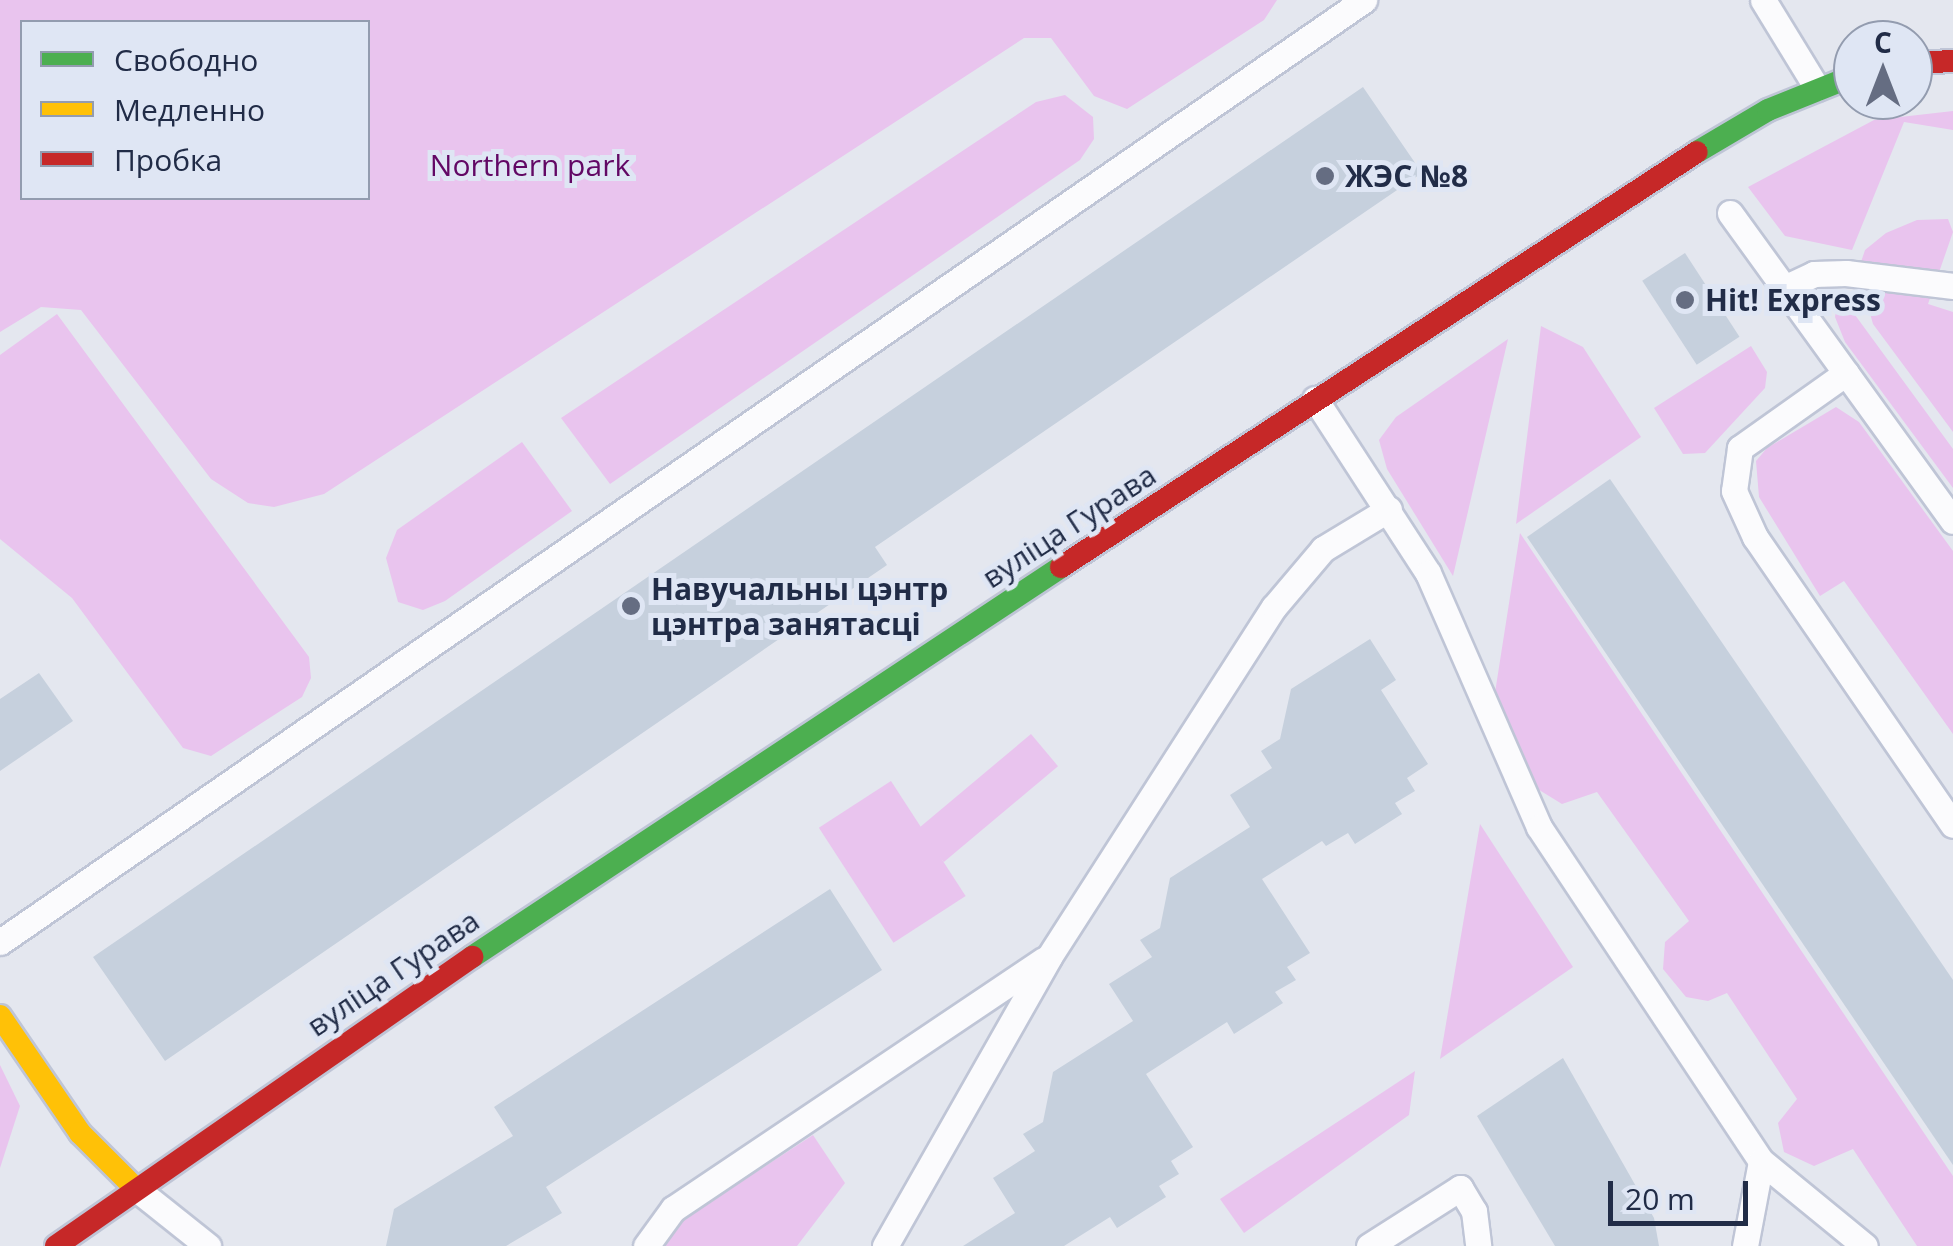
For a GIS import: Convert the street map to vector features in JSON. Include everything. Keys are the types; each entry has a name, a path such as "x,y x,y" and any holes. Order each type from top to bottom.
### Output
{"street":[{"name":"вуліца Гурава","path":"56,1246 133,1186 1680,160 1833,83"},
{"path":"0,1016 80,1133 133,1186"}],"lane":[{"path":"0,942 1364,0"},
{"path":"1763,0 1817,88"},
{"path":"1730,213 1953,521"},
{"path":"1784,288 1814,274 1846,273 1953,286"},
{"path":"1846,373 1740,448 1734,491 1755,536 1953,824"},
{"path":"1315,399 1390,509 1445,608 1539,828 1761,1162 1865,1246"},
{"path":"885,1246 1048,957 1288,588 1324,549 1390,509"},
{"path":"646,1246 673,1209 1048,957"},
{"path":"1744,1246 1761,1162"},
{"path":"133,1186 208,1246"},
{"path":"1369,1246 1460,1188 1474,1211 1478,1246"}],"green space":[{"name":"Northern park","path":"0,0 1277,0 1264,20 1127,109 1094,96 1051,38 1024,38 324,494 274,507 248,503 211,479 81,310 41,307 0,332"},
{"path":"1065,95 1093,117 1094,139 1080,160 610,484 561,418 1036,102"},
{"path":"1953,111 1953,130 1904,122 1852,250 1785,236 1748,187 1874,120 1933,120 1933,113"},
{"path":"1948,219 1953,232 1928,304 1953,312 1953,432 1873,324 1858,271 1865,250 1886,233 1917,220"},
{"path":"1839,293 1953,449 1953,488 1845,342 1835,317"},
{"path":"57,314 309,657 311,678 302,697 211,756 183,748 72,598 0,539 0,355"},
{"path":"1541,326 1583,347 1641,437 1516,524"},
{"path":"1508,339 1453,576 1387,469 1379,440 1396,417"},
{"path":"1751,346 1767,372 1765,388 1705,453 1683,454 1654,408"},
{"path":"1836,407 1859,422 1953,551 1953,734 1844,581 1820,596 1759,497 1756,461 1767,448"},
{"path":"522,442 572,511 445,601 423,610 398,602 386,558 397,530"},
{"path":"1520,533 1953,1176 1953,1246 1917,1246 1853,1149 1814,1166 1784,1152 1778,1123 1797,1099 1727,993 1708,1001 1686,997 1663,969 1665,942 1689,921 1597,792 1562,804 1536,788 1494,699"},
{"path":"1031,734 1058,766 944,862 917,830"},
{"path":"891,781 966,896 893,943 819,828"},
{"path":"1480,824 1573,967 1440,1059"},
{"path":"0,1065 20,1106 0,1168"},
{"path":"1415,1071 1409,1115 1244,1233 1220,1199"},
{"path":"813,1135 845,1183 797,1246 662,1246 673,1226"}],"building":[{"path":"1363,87 1422,173 875,547 887,565 165,1061 93,957"},
{"name":"Hit! Express","path":"1685,253 1739,337 1697,365 1642,281"},
{"path":"1610,479 1953,980 1953,1165 1527,537"},
{"path":"1370,639 1396,680 1381,690 1428,764 1407,778 1415,791 1395,803 1402,814 1355,844 1348,833 1326,846 1322,841 1262,879 1310,953 1287,967 1296,980 1275,992 1283,1003 1234,1034 1227,1022 1146,1074 1193,1147 1171,1161 1179,1174 1159,1186 1166,1197 1117,1228 1110,1217 1064,1246 963,1246 1015,1213 993,1178 1035,1151 1023,1134 1043,1122 1053,1072 1133,1021 1109,984 1152,957 1140,940 1160,928 1170,878 1250,827 1230,795 1272,768 1261,751 1280,739 1291,689"},
{"path":"39,673 73,721 0,771 0,699"},
{"path":"830,889 882,970 546,1187 562,1213 506,1246 386,1246 394,1209 513,1136 494,1107"},
{"path":"1563,1058 1654,1218 1659,1246 1555,1246 1477,1116"}],"traffic: fast":[{"path":"1697,152 1768,110 1833,84"},
{"path":"472,957 1061,567"}],"traffic: slow":[{"path":"0,1016 80,1133 133,1186"}],"traffic: jam":[{"path":"1933,62 1953,61"},
{"path":"1061,567 1697,152"},
{"path":"56,1246 472,957"}],"place":[{"name":"ЖЭС №8","path":"1325,176"},
{"name":"Hit! Express","path":"1685,300"},
{"name":"Навучальны цэнтр цэнтра занятасці","path":"631,606"}]}
